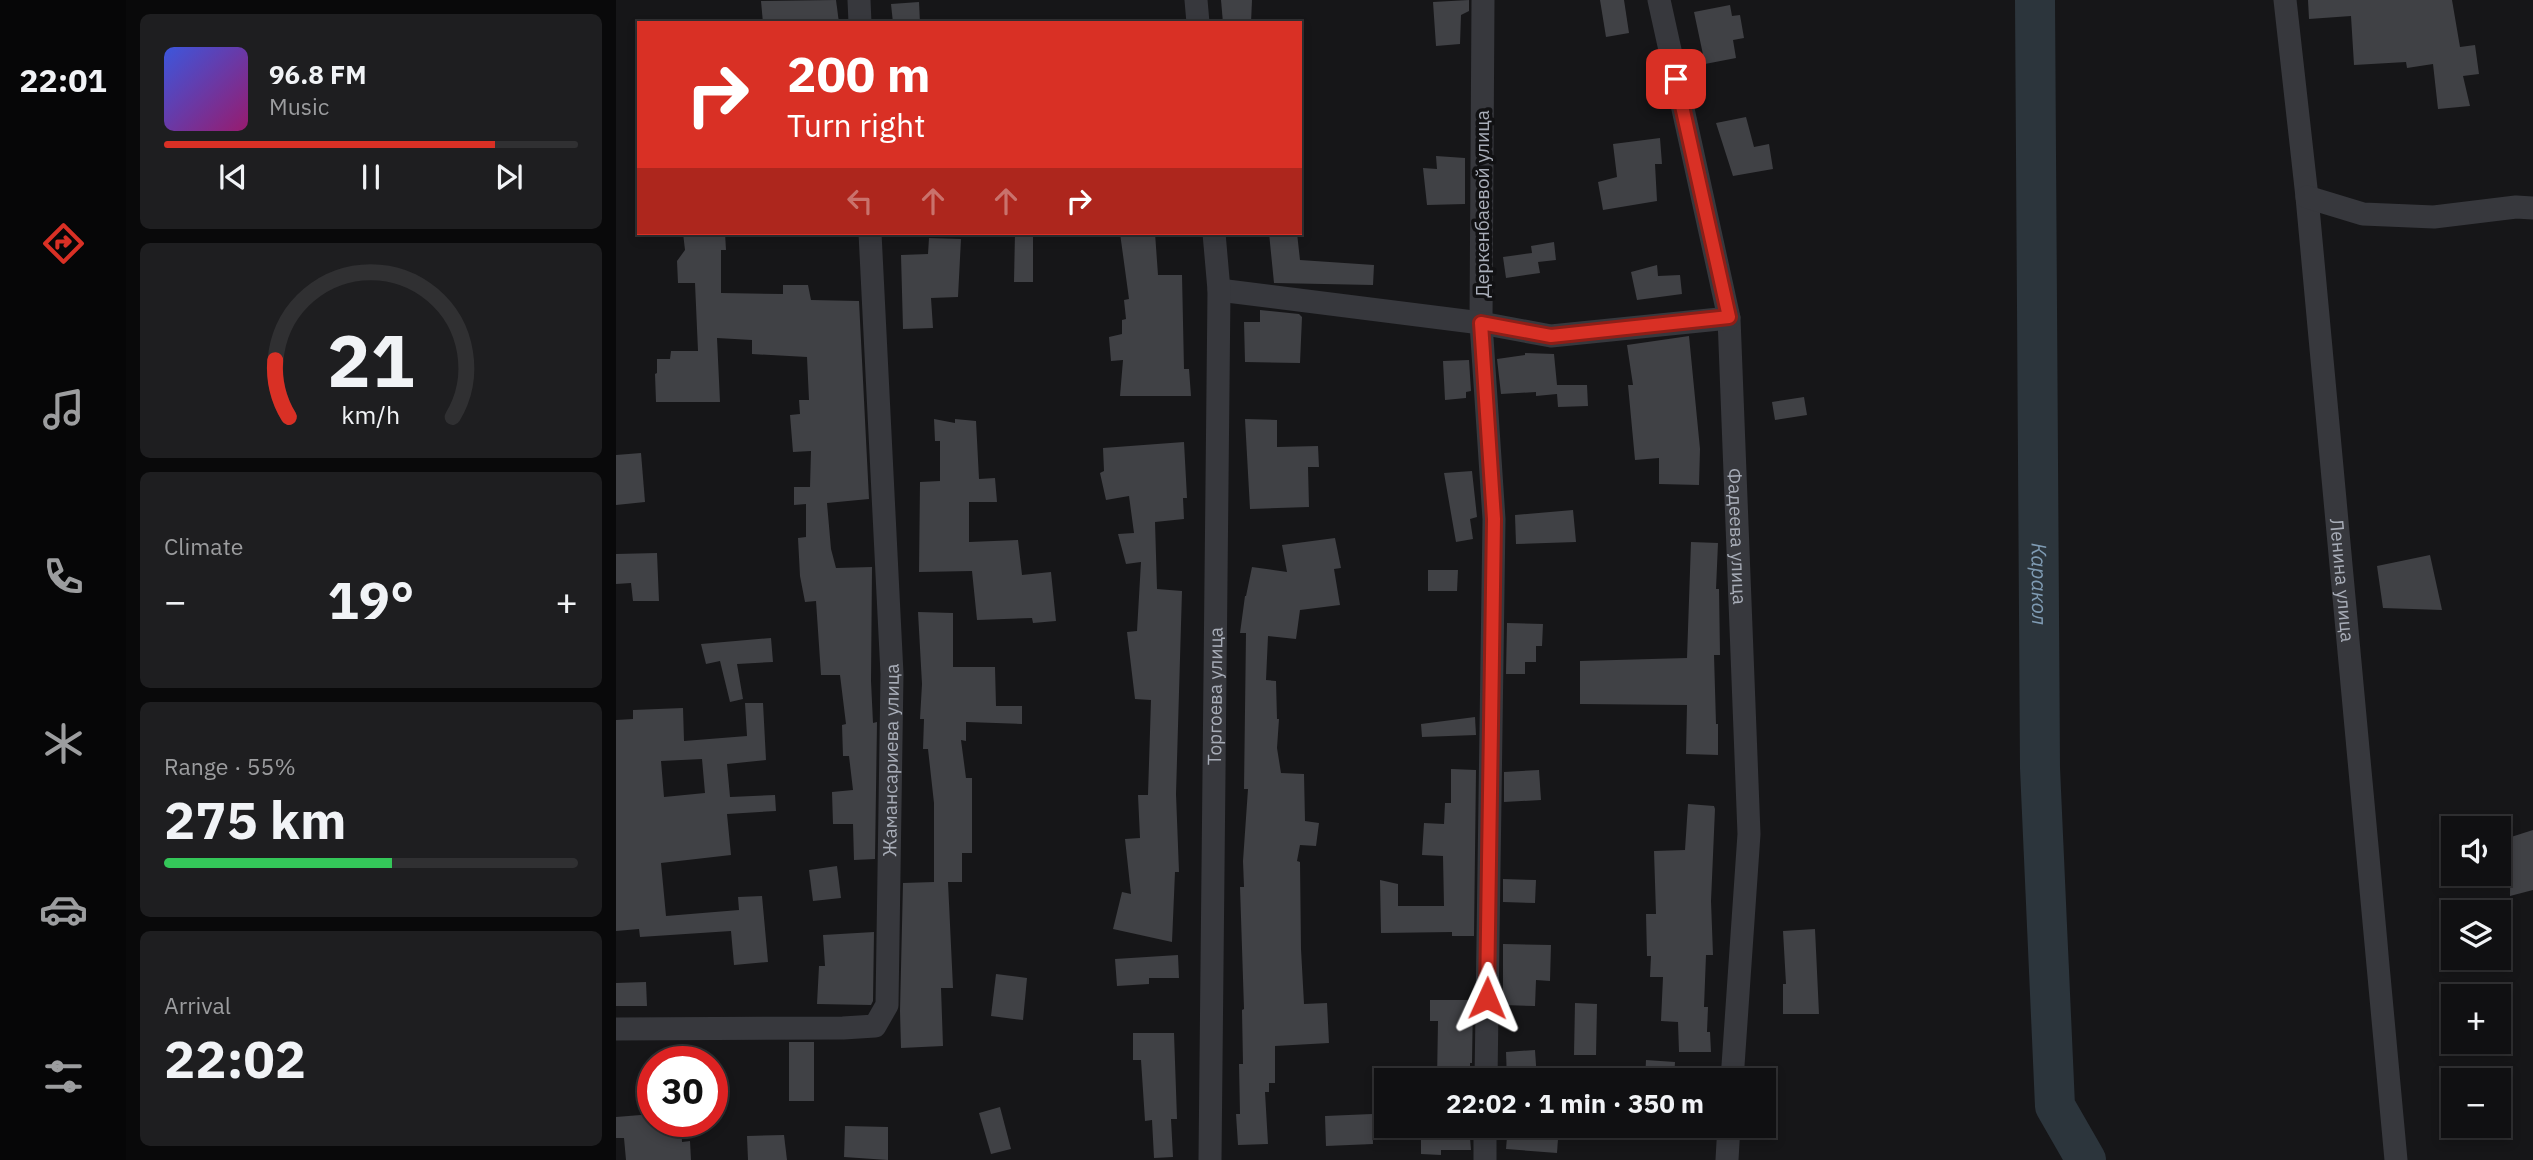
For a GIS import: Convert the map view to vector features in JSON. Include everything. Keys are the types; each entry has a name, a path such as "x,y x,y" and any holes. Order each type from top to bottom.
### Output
{"street":[{"path":"859,0 860,21"},
{"path":"1196,0 1198,21"},
{"name":"Деркенбаевой улица","path":"1483,0 1481,323 1494,519 1486,1068"},
{"name":"Фадеева улица","path":"1659,0 1729,317 1749,834 1733,1068"},
{"name":"Ленина улица","path":"2285,0 2307,197 2396,1160"},
{"path":"2307,197 2363,214 2434,217 2516,207 2533,208"},
{"name":"Жамансариева улица","path":"616,1029 875,1026 887,1005 892,674 870,235"},
{"name":"Торгоева улица","path":"1210,1160 1219,290 1214,235"},
{"path":"1219,290 1481,323 1551,336 1729,317"},
{"path":"1485,1138 1485,1160"},
{"path":"1727,1160 1729,1138"}],"building":[{"path":"836,0 839,21 763,21 761,1"},
{"path":"1221,0 1252,0 1251,21 1223,21"},
{"path":"1469,0 1469,11 1461,15 1460,44 1436,46 1433,2"},
{"path":"1600,0 1624,0 1629,33 1606,37"},
{"path":"2308,0 2452,0 2460,47 2475,45 2479,74 2463,76 2470,106 2438,109 2433,64 2407,68 2406,62 2354,65 2351,16 2309,19"},
{"path":"919,2 920,21 893,21 891,4"},
{"path":"1730,5 1732,16 1740,15 1744,38 1733,40 1736,58 1705,64 1694,12"},
{"path":"1746,117 1754,147 1769,144 1773,169 1733,176 1716,123"},
{"path":"1660,138 1662,164 1655,164 1657,201 1603,210 1598,182 1617,177 1613,144"},
{"path":"1436,156 1465,158 1465,204 1427,205 1423,168 1437,169"},
{"path":"683,235 725,235 726,250 721,250 721,293 783,294 783,285 808,285 811,300 859,301 869,499 827,503 831,549 836,568 872,567 871,681 873,723 877,722 875,859 854,860 853,824 833,824 832,792 853,790 849,756 843,756 842,725 846,724 840,675 821,675 816,601 805,602 800,576 798,538 806,537 806,504 794,505 794,487 810,487 811,451 793,452 790,415 800,414 799,400 809,400 807,357 752,354 752,340 717,338 720,402 656,402 657,359 670,359 671,351 698,351 695,283 678,283 677,261 685,250"},
{"path":"1015,235 1033,235 1033,282 1014,282"},
{"path":"1120,235 1155,235 1158,275 1182,275 1184,369 1189,369 1191,396 1120,396 1123,360 1111,361 1109,337 1122,334 1122,320 1126,319 1124,300 1129,299"},
{"path":"1269,235 1297,235 1300,260 1374,265 1373,285 1274,283"},
{"path":"929,238 961,239 958,297 931,298 933,328 903,329 901,255 928,254"},
{"path":"1554,242 1556,260 1538,262 1540,273 1506,278 1503,257 1532,253 1531,246"},
{"path":"1657,265 1658,276 1680,275 1682,294 1637,300 1631,272"},
{"path":"1260,310 1299,314 1302,317 1300,363 1245,362 1244,322 1260,322"},
{"path":"1689,336 1700,449 1699,485 1659,484 1659,458 1635,460 1628,385 1633,385 1627,345"},
{"path":"1525,353 1554,354 1557,385 1587,385 1588,406 1558,407 1557,394 1501,394 1497,359"},
{"path":"1469,360 1471,391 1466,392 1466,398 1445,400 1443,361"},
{"path":"1804,397 1807,415 1775,420 1772,402"},
{"path":"934,419 955,423 955,419 976,421 979,479 995,478 997,502 969,502 969,542 1018,540 1022,575 1051,572 1056,621 1033,623 1032,618 977,620 972,571 919,572 920,482 940,481 940,441 935,441"},
{"path":"1245,419 1277,420 1277,447 1318,446 1319,467 1308,467 1309,507 1250,509"},
{"path":"1184,442 1187,498 1183,498 1184,519 1155,522 1157,589 1182,591 1176,794 1179,872 1175,872 1172,942 1113,929 1122,892 1131,894 1125,839 1140,838 1138,795 1148,795 1151,700 1135,699 1127,632 1137,631 1141,562 1126,564 1118,534 1134,533 1129,496 1106,500 1100,473 1104,471 1103,448"},
{"path":"641,453 645,502 616,505 616,455"},
{"path":"1472,471 1477,517 1470,519 1473,539 1456,542 1444,473"},
{"path":"1573,510 1576,542 1516,544 1515,515"},
{"path":"1335,538 1341,568 1334,569 1340,605 1300,610 1296,639 1268,636 1266,680 1276,681 1279,719 1277,748 1281,773 1304,774 1305,821 1319,823 1316,846 1300,845 1297,861 1300,862 1301,949 1304,1004 1327,1003 1329,1043 1275,1046 1275,1083 1269,1083 1269,1092 1265,1092 1268,1144 1238,1145 1236,1114 1240,1114 1239,1064 1243,1064 1244,1009 1240,887 1244,887 1248,789 1244,789 1246,633 1240,633 1245,596 1252,567 1287,572 1282,545"},
{"path":"1691,542 1718,543 1716,589 1719,589 1720,655 1714,655 1718,755 1686,754 1687,705 1580,704 1580,661 1687,658"},
{"path":"657,553 659,601 633,601 631,583 616,584 616,554"},
{"path":"2430,555 2442,610 2383,608 2377,566"},
{"path":"1428,570 1458,570 1457,591 1428,591"},
{"path":"918,612 953,613 953,667 995,667 996,706 1022,706 1022,724 966,722 966,741 961,740 966,778 972,778 972,853 962,853 962,882 948,882 953,988 941,988 943,1046 901,1048 903,883 934,882 934,803 928,749 923,749 924,719 920,719 922,684"},
{"path":"1507,623 1543,624 1542,646 1536,646 1536,662 1525,662 1525,674 1506,674"},
{"path":"771,638 773,662 737,664 743,699 730,702 720,661 706,664 701,644"},
{"path":"745,703 763,703 766,760 727,764 730,797 775,795 776,811 727,814 731,855 661,863 666,916 739,910 738,897 762,896 768,962 734,965 731,931 640,937 639,929 616,931 616,720 633,719 633,710 683,708 684,741 747,736","holes":["702,759 705,793 664,797 661,761"]},
{"path":"1475,717 1476,735 1422,737 1421,724"},
{"path":"1451,769 1476,770 1474,936 1452,936 1452,932 1381,933 1380,880 1398,884 1398,906 1444,906 1443,856 1422,855 1424,823 1444,824 1445,803 1451,803"},
{"path":"1539,770 1541,800 1504,802 1504,772"},
{"path":"1688,804 1714,806 1715,809 1711,901 1713,955 1706,955 1704,1007 1708,1007 1707,1032 1710,1032 1711,1052 1679,1052 1678,1022 1661,1021 1663,977 1650,977 1651,956 1647,956 1646,914 1656,914 1654,851 1685,850"},
{"path":"2533,830 2533,890 2510,896 2511,886 2511,837"},
{"path":"837,866 841,898 813,901 809,870"},
{"path":"1503,879 1536,880 1535,903 1503,902"},
{"path":"1815,929 1819,1014 1783,1014 1783,984 1786,984 1783,931"},
{"path":"874,932 871,1005 817,1004 819,966 825,966 823,935"},
{"path":"1503,944 1551,945 1550,981 1536,980 1535,1006 1503,1005"},
{"path":"1178,955 1179,978 1149,978 1149,984 1117,986 1115,959"},
{"path":"996,974 1027,978 1023,1020 991,1016"},
{"path":"646,982 647,1006 616,1006 616,983"},
{"path":"1430,1000 1473,1000 1470,1068 1437,1068 1438,1021 1430,1021"},
{"path":"1575,1003 1597,1004 1596,1055 1574,1055"},
{"path":"1133,1033 1174,1033 1177,1119 1171,1119 1173,1157 1154,1158 1152,1120 1145,1121 1141,1060 1133,1060"},
{"path":"789,1042 814,1042 814,1101 789,1101"},
{"path":"1535,1050 1536,1068 1507,1068 1506,1052"},
{"path":"1646,1060 1675,1062 1675,1068 1646,1068"},
{"path":"1000,1107 1011,1149 991,1154 979,1113"},
{"path":"1372,1114 1373,1144 1326,1146 1325,1116"},
{"path":"637,1115 637,1137 682,1137 682,1142 690,1141 691,1160 626,1160 624,1138 616,1138 616,1117"},
{"path":"845,1126 888,1127 888,1160 844,1157"},
{"path":"784,1135 787,1160 748,1160 747,1136"},
{"path":"1421,1138 1470,1138 1471,1150 1441,1150 1441,1155 1421,1154"},
{"path":"1507,1138 1558,1138 1557,1153 1506,1149"}],"waterway":[{"name":"Каракол","path":"2035,0 2040,768 2055,1106 2086,1160"}],"route":[{"path":"1487,998 1494,519 1481,323 1551,336 1729,317 1676,79"}]}
